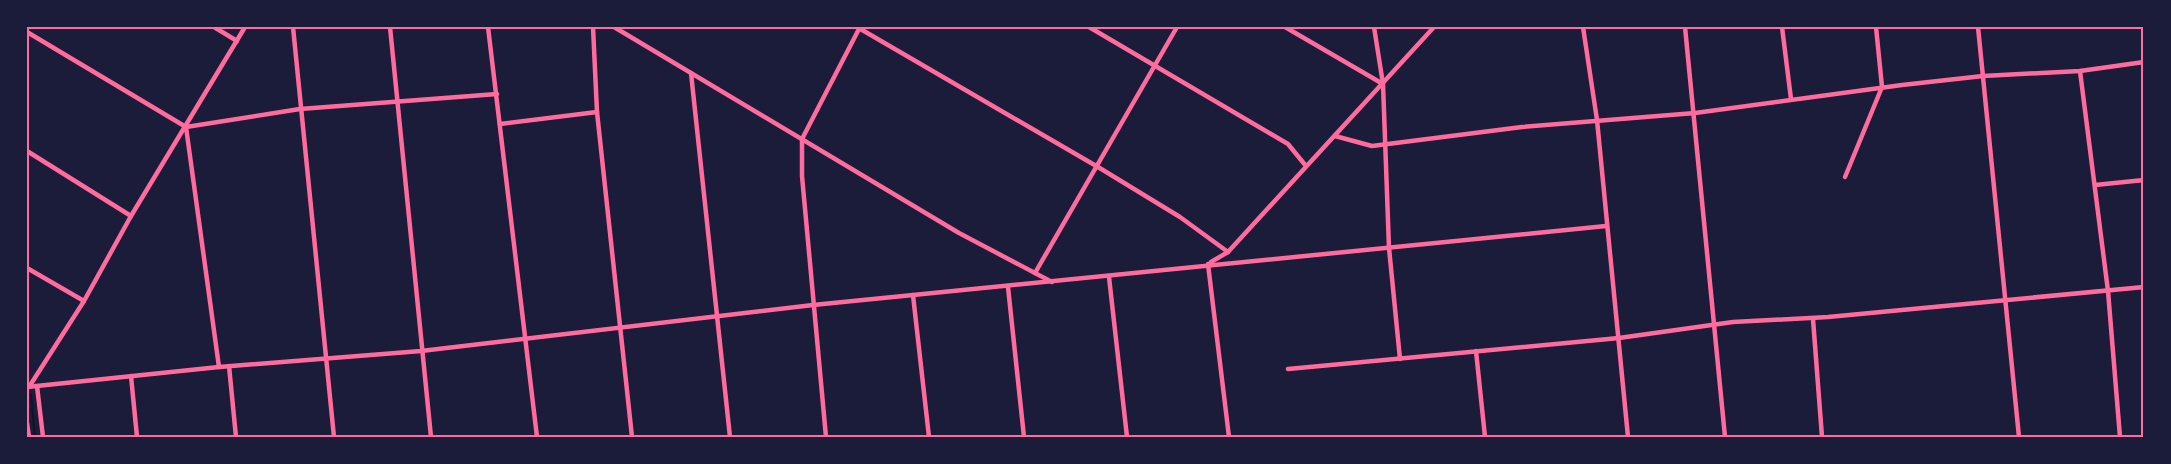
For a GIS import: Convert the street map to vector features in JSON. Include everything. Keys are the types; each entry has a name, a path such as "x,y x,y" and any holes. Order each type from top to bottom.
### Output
{"street":[{"path":"214,27 237,41"},
{"path":"28,387 84,301 131,216 245,27"},
{"path":"293,27 334,437"},
{"path":"390,27 431,437"},
{"path":"488,27 527,337 537,437"},
{"path":"593,27 597,112 632,437"},
{"path":"614,27 959,233 1052,282"},
{"path":"826,437 802,176 802,139 858,27 1098,167 1179,217 1228,252"},
{"path":"1089,27 1156,64 1288,144 1306,166"},
{"path":"1035,273 1177,27"},
{"path":"1286,27 1383,84"},
{"path":"1374,27 1383,84 1383,144 1389,248 1400,359"},
{"path":"1208,264 1228,252 1434,27"},
{"path":"1583,27 1597,120 1628,437"},
{"path":"1685,27 1725,437"},
{"path":"1782,27 1791,99"},
{"path":"1845,177 1882,87 1876,27"},
{"path":"1978,27 2019,437"},
{"path":"27,32 186,127 300,109 496,94"},
{"path":"1335,136 1372,146 1597,120 1695,113 1882,87 1983,76 2080,71 2144,62"},
{"path":"2080,71 2108,291 2120,437"},
{"path":"691,72 730,437"},
{"path":"500,124 597,112"},
{"path":"186,127 219,367"},
{"path":"27,151 131,216"},
{"path":"2095,185 2144,180"},
{"path":"28,387 228,366 421,351 813,305 1606,226"},
{"path":"1208,264 1228,437"},
{"path":"27,268 84,301"},
{"path":"1109,277 1127,437"},
{"path":"1008,287 1024,437"},
{"path":"1288,369 1619,338 1713,327 1733,322 1812,319 2144,287"},
{"path":"913,295 929,437"},
{"path":"1812,319 1822,437"},
{"path":"1476,351 1485,437"},
{"path":"228,366 236,437"},
{"path":"131,376 137,437"},
{"path":"27,377 33,380"},
{"path":"37,386 43,437"},
{"path":"27,423 29,437"}],"waterway":[{"path":"31,394 35,437"}]}
